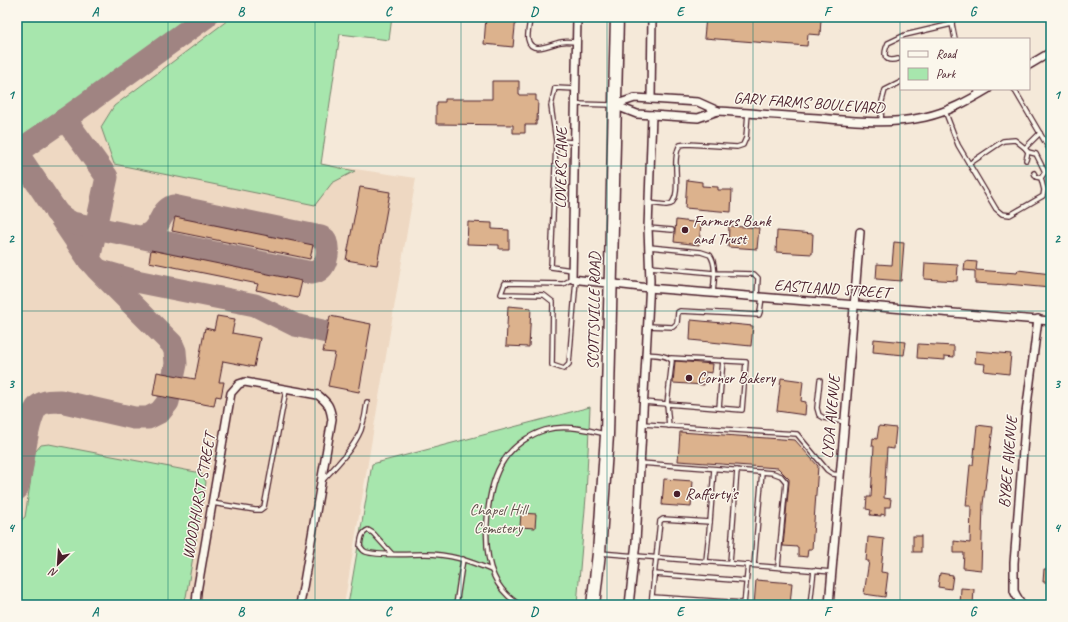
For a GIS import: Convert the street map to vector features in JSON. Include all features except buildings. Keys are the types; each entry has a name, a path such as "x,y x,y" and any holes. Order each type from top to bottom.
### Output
{"main road":[{"name":"SCOTTSVILLE ROAD","path":"593,605 600,553 607,434 617,17"}],"street":[{"name":"LOVERS LANE","path":"574,280 572,270 577,17"},
{"path":"651,99 652,17"},
{"path":"1030,64 1051,52"},
{"name":"GARY FARMS BOULEVARD","path":"614,105 635,98 651,99 698,102 718,111 881,122 908,120 945,111 977,92"},
{"name":"GARY FARMS BOULEVARD","path":"614,105 636,114 698,118 718,111"},
{"path":"629,605 640,463 650,267 648,228 652,114"},
{"name":"LYDA AVENUE","path":"829,605 860,232"},
{"path":"574,280 611,285"},
{"name":"EASTLAND STREET","path":"611,285 1051,321"},
{"name":"BYBEE AVENUE","path":"1022,605 1014,591 1014,563 1026,413 1038,319"},
{"name":"WOODHURST STREET","path":"196,605 196,592 231,393 239,384 245,382 286,390"},
{"path":"286,390 318,396 331,408 332,419 300,605"}],"lane":[{"path":"530,17 528,39 531,45 543,48 561,42 577,42"},
{"path":"953,17 952,24 956,38"},
{"path":"898,59 891,61 885,56 884,51 888,43 905,35 952,24"},
{"path":"881,122 882,101 885,90 900,82"},
{"path":"572,270 551,267 556,141 551,106 555,88 576,89"},
{"path":"1015,90 1051,152"},
{"path":"576,104 614,105"},
{"path":"945,111 958,145 969,164 996,209 1002,214 1010,215 1043,196 1044,190 1041,178 1045,172 1036,154 1028,152 1015,140 1003,142 969,164"},
{"path":"649,204 671,204 676,198 676,157 680,145 687,144 737,147 743,145 746,138 748,113"},
{"path":"1025,148 1040,133"},
{"path":"556,141 575,142"},
{"path":"1026,160 1028,152"},
{"path":"1034,173 1036,177 1041,178"},
{"path":"648,228 672,230"},
{"path":"649,247 702,252 710,255 714,260 713,293"},
{"path":"647,326 673,327 677,323 678,312 680,311 758,315 760,312 757,276 754,274 714,273 650,267"},
{"path":"574,280 570,364 564,369 552,365 553,302 544,295 501,294 505,283 563,284 574,280"},
{"path":"643,402 742,410 746,362 671,358 645,354"},
{"path":"669,426 667,404 672,361 671,358"},
{"path":"719,408 723,360"},
{"path":"820,380 817,408 819,415 824,418 844,422"},
{"path":"212,503 255,510 260,510 264,507 286,390"},
{"path":"322,482 356,440 361,429 367,402"},
{"path":"642,424 797,434 827,470 833,474 840,474"},
{"path":"520,605 497,583 491,570 487,540 488,507 496,475 509,453 530,437 546,430 554,428 579,428 607,434"},
{"path":"640,463 773,473 781,476 786,482 778,567"},
{"path":"706,561 714,468"},
{"path":"730,562 737,470"},
{"path":"754,565 762,472"},
{"path":"651,605 658,526 660,521 663,519 710,522"},
{"path":"392,554 373,533 368,530 364,532 360,546 366,552 392,554 428,554 463,559 491,570"},
{"path":"600,553 730,562 832,572"},
{"path":"456,605 463,559"},
{"path":"652,597 744,604 748,564"},
{"path":"810,605 814,570"},
{"path":"654,574 746,581"}],"shaded area":[{"path":"17,17 392,17 389,40 340,34 321,164 416,178 344,605 17,605"}],"green space":[{"path":"17,17 190,17 168,36 17,139"},
{"path":"232,17 392,17 389,40 340,34 321,164 355,171 332,183 315,205 114,164 101,127 114,106"},
{"path":"17,396 26,409 17,448"},
{"name":"Chapel Hill Cemetery","path":"590,407 586,497 577,605 348,605 372,464"},
{"path":"49,444 201,473 206,482 186,597 179,605 17,605 17,523 25,517 35,452 41,445"}],"taxiway":[{"path":"17,152 206,17"},
{"path":"17,489 28,432 34,411 39,405 46,402 60,401 134,418 148,418 160,412 168,402 176,364 175,351 172,344 89,260 107,177 65,119"},
{"path":"17,153 89,260"},
{"path":"56,212 72,223 312,273 321,268 327,255 325,239 321,237 173,206 164,213 152,231 148,235 142,237"},
{"path":"101,271 136,281 255,305 295,325 327,332"}],"place":[{"name":"Farmers Bank and Trust","path":"685,230"},
{"name":"Corner Bakery","path":"689,378"},
{"name":"Rafferty’s","path":"677,494"}]}
